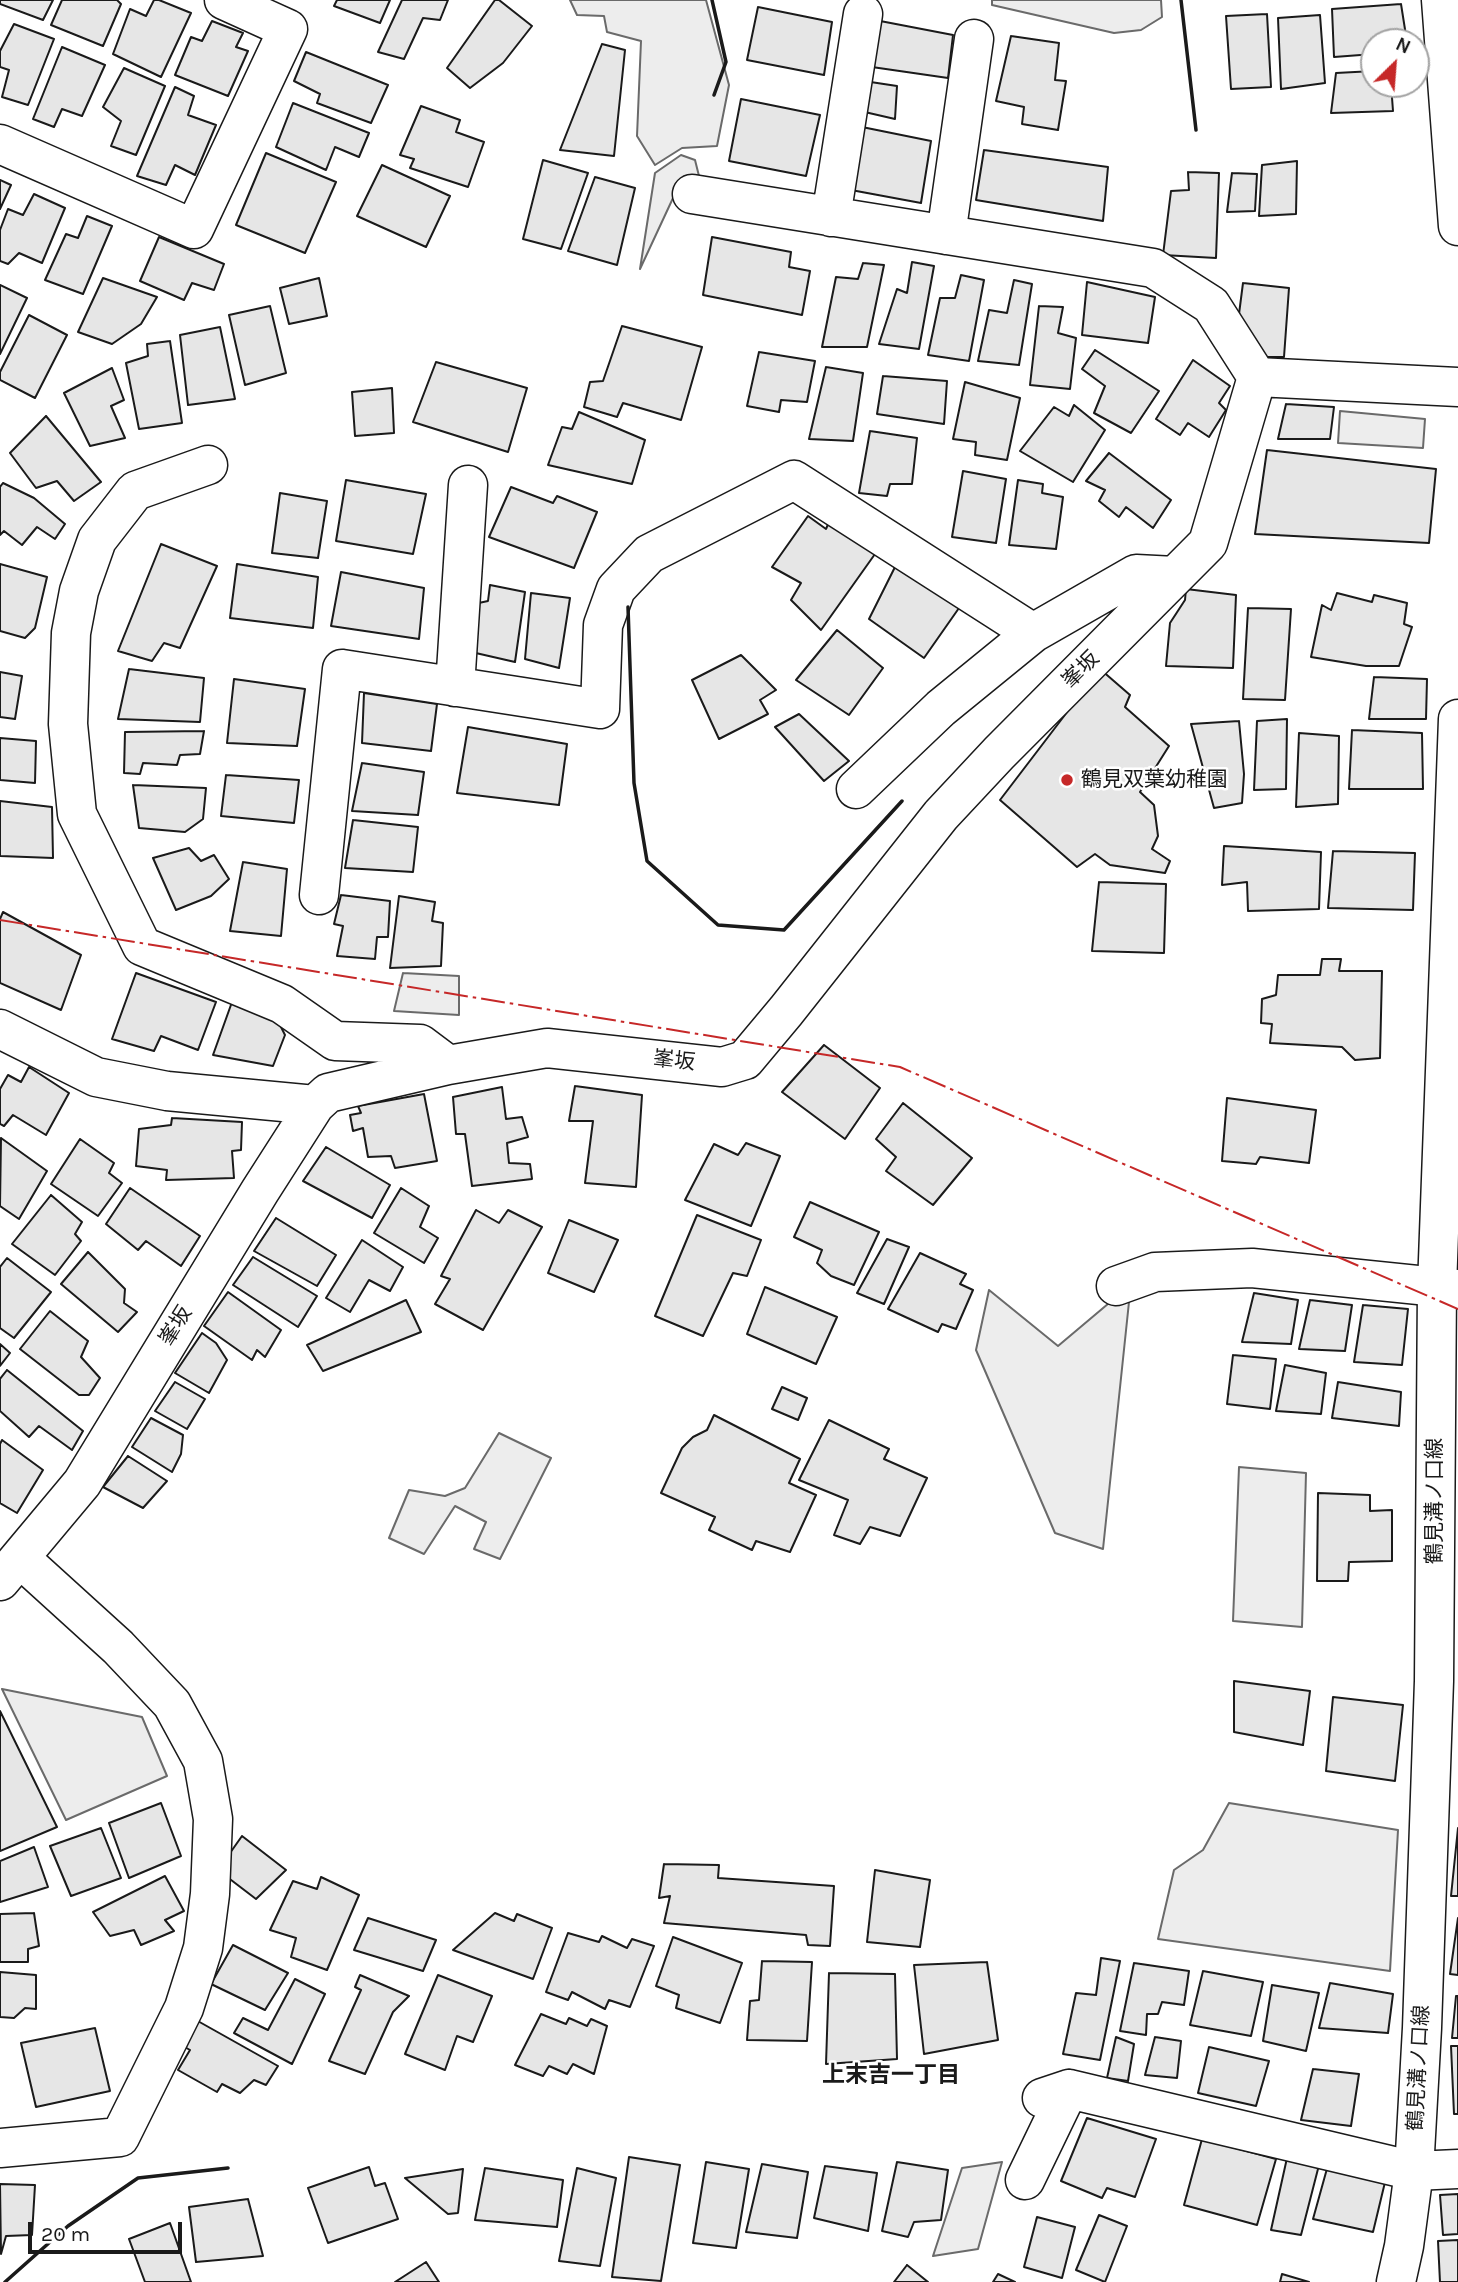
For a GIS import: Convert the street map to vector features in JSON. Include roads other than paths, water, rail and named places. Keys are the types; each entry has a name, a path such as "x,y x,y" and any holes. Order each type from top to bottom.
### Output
{"street":[{"path":"0,144 194,229 288,29 224,0"},
{"path":"1447,12 1458,226"},
{"path":"831,217 863,14"},
{"path":"946,236 974,39"},
{"path":"692,194 1153,268 1211,305 1256,377 1458,387"},
{"name":"峯坂","path":"10,1570 82,1483 314,1105 328,1093 448,1065 547,1048 722,1067 745,1060 941,816 999,752 1208,543 1256,377"},
{"path":"208,465 135,491 97,540 79,591 71,633 68,724 77,814 142,946 282,1004 335,1041 420,1044 448,1065"},
{"path":"319,895 342,669 600,709 603,625 616,589 649,554 794,480 1033,633"},
{"path":"455,687 468,485"},
{"path":"856,789 941,708 1033,633 1136,574 1175,576"},
{"name":"鶴見溝ノ口線","path":"1396,2282 1404,2246 1414,2171 1446,1681 1447,1288 1458,719"},
{"path":"0,1029 96,1077 167,1091 314,1105"},
{"path":"1116,1286 1155,1272 1252,1268 1447,1288"},
{"path":"0,2148 120,2137 184,2008 203,1948 210,1894 213,1819 204,1761 172,1704 118,1647 10,1570"},
{"path":"1025,2180 1056,2094 1414,2171 1458,2169"}],"place":[{"name":"鶴見双葉幼稚園","path":"1067,780"}],"district":[{"name":"上末吉一丁目","path":"891,2075"}]}
